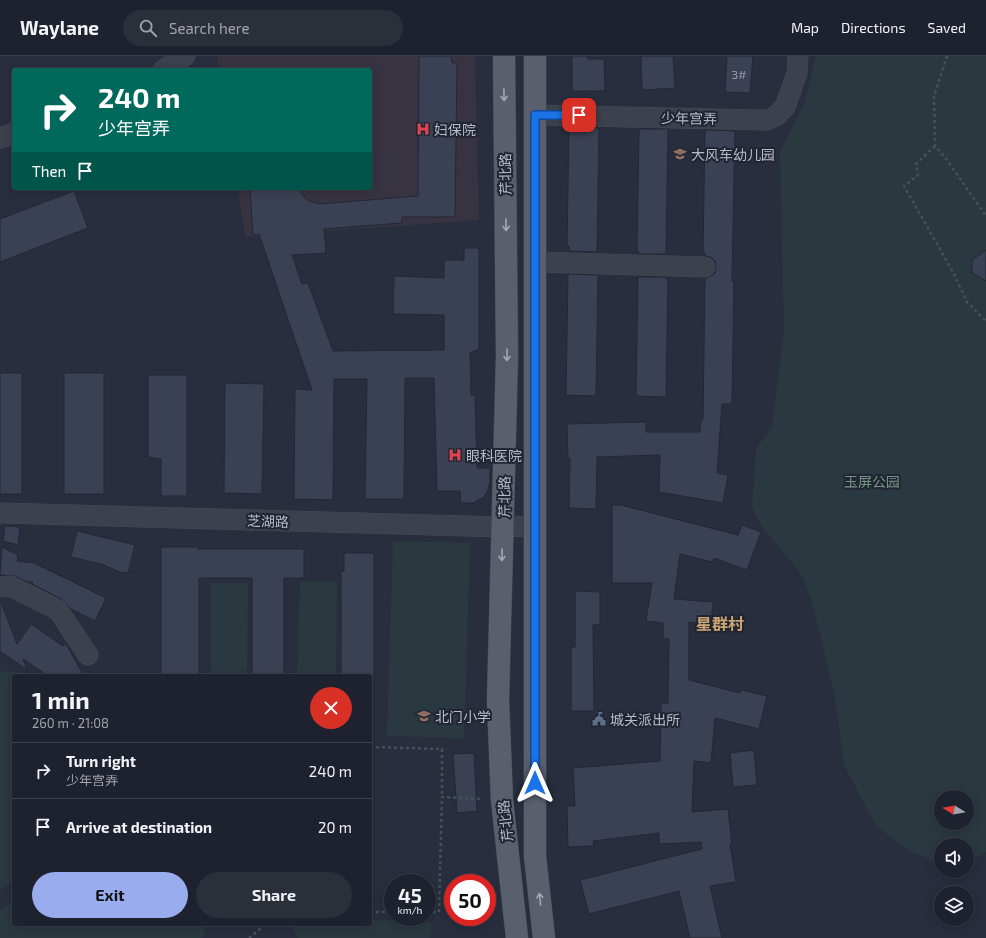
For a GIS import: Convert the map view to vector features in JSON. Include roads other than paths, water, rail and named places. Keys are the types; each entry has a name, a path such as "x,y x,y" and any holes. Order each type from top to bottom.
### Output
{"main road":[{"name":"芹北路","path":"504,56 507,356 498,700 502,800 517,938"},
{"name":"芹北路","path":"535,56 535,856 544,938"}],"street":[{"path":"165,68 184,56"},
{"name":"少年宫弄","path":"535,115 767,120 776,116 785,107 797,73 798,56"},
{"path":"0,138 12,134"},
{"path":"536,262 705,267"},
{"name":"芝湖路","path":"0,514 503,527 535,526"},
{"path":"0,587 10,586 58,610 88,655"}],"place":[{"name":"妇保院","path":"423,129"},
{"name":"大风车幼儿园","path":"680,154"},
{"name":"眼科医院","path":"455,455"},
{"name":"北门小学","path":"424,716"},
{"name":"城关派出所","path":"599,719"}],"district":[{"name":"星群村","path":"720,623"}],"park label":[{"name":"玉屏公园","path":"872,481"}]}
